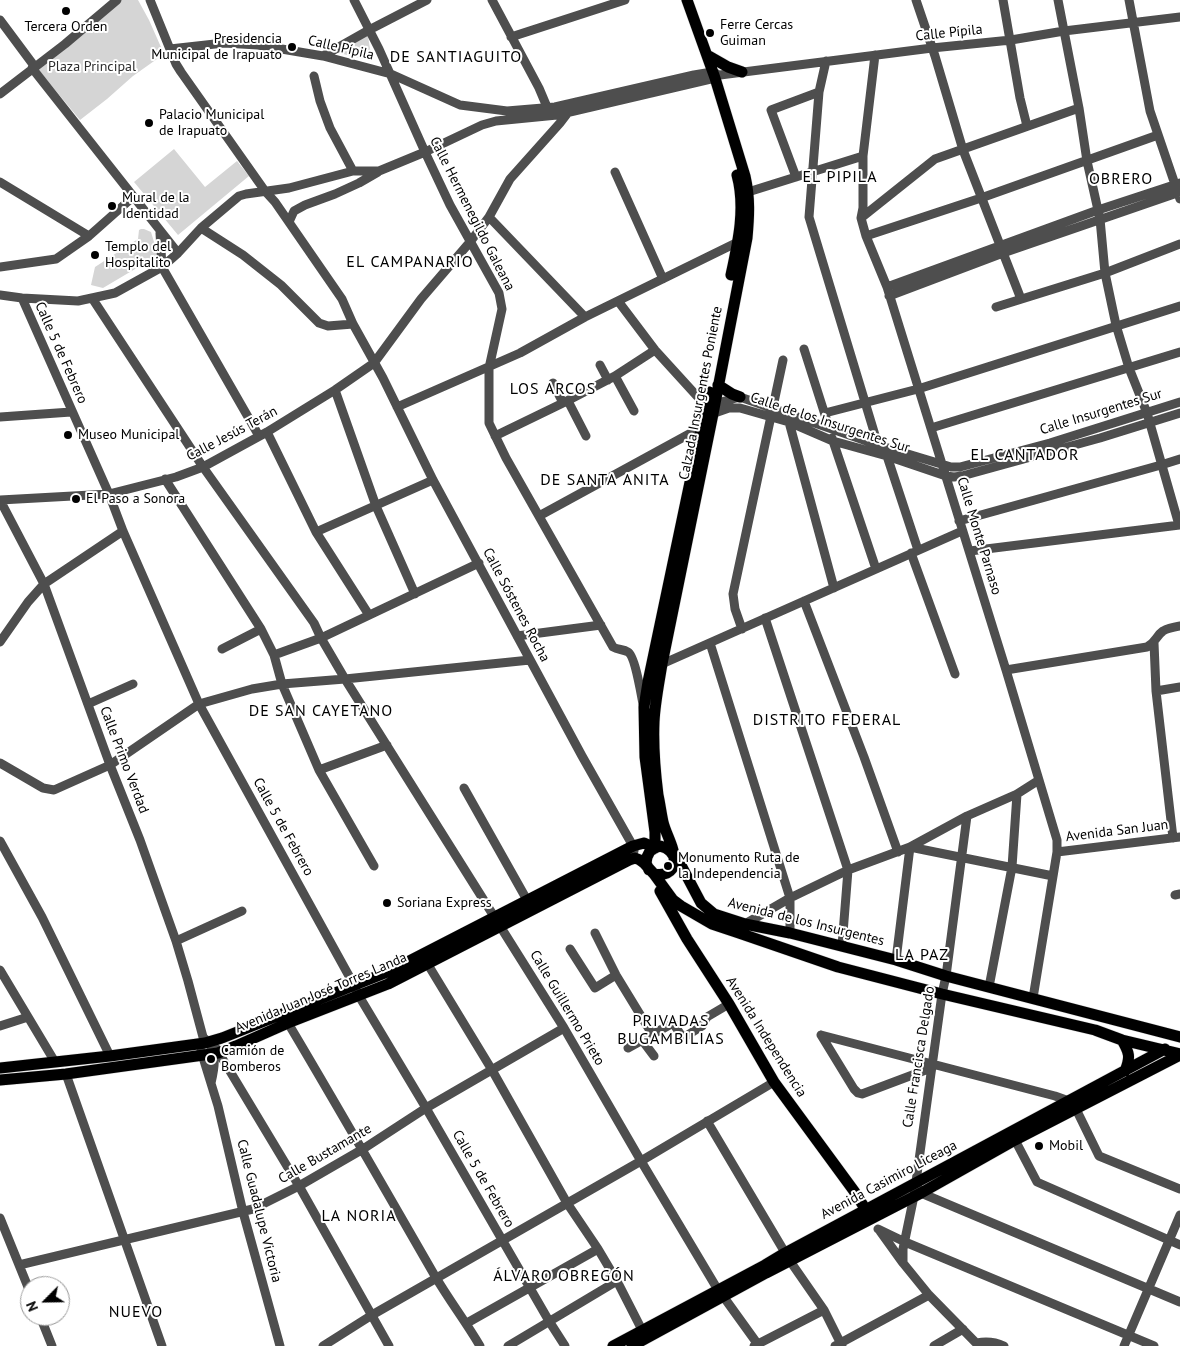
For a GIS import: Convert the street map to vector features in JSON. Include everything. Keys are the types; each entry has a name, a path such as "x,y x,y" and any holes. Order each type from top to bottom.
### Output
{"main road":[{"name":"Calzada Insurgentes Poniente","path":"681,0 712,75"},
{"name":"Calzada Insurgentes Poniente","path":"655,848 650,756 644,707 708,413 718,385 743,239 739,183 732,145 707,55 696,36 688,0"},
{"path":"707,55 728,67 742,72"},
{"name":"Calzada Insurgentes Poniente","path":"674,855 663,822 650,756 662,664 708,413 743,239 750,213 745,176 732,145"},
{"path":"718,385 740,397"},
{"path":"633,846 644,843 655,848"},
{"name":"Avenida Juan José Torres Landa","path":"0,1080 66,1074 205,1043 356,990 388,984 498,921 527,900 633,846"},
{"path":"635,858 644,863 651,872 661,875 672,869 674,855 666,848 660,846 650,851 646,857 646,863 651,872"},
{"name":"Avenida de los Insurgentes","path":"674,855 701,903 710,912 745,924 790,933 896,960 946,976 1180,1037"},
{"name":"Avenida Juan José Torres Landa","path":"205,1043 216,1053 288,1024 484,923 498,921 635,858"},
{"name":"Avenida de los Insurgentes","path":"651,872 673,900 696,916 712,924 838,967 942,994 1096,1030 1122,1040 1180,1054"},
{"name":"Avenida Independencia","path":"651,872 674,917 729,1004 774,1082 868,1214"},
{"path":"1122,1040 1129,1054 1129,1063 1125,1071"},
{"name":"Avenida Casimiro Liceaga","path":"632,1346 721,1293 787,1257 1015,1140 1125,1071 1180,1041"},
{"name":"Avenida Juan José Torres Landa","path":"0,1068 205,1043"},
{"name":"Avenida Casimiro Liceaga","path":"916,1190 1073,1105 1180,1054"},
{"name":"Avenida Casimiro Liceaga","path":"613,1346 647,1338"}],"street":[{"path":"0,94 65,44 116,0"},
{"name":"Calle Sóstenes Rocha","path":"150,0 181,72 342,299 433,480 582,756 633,846 635,858"},
{"name":"Calle Hermenegildo Galeana","path":"354,0 360,8 391,74 424,152 450,205 499,293 502,309 489,368 489,423 600,624 615,648 626,651 633,657 644,707"},
{"path":"323,56 427,0"},
{"path":"492,0 540,88 547,107"},
{"path":"511,37 625,0"},
{"path":"916,0 963,150 1021,299"},
{"path":"1004,0 1020,98 1027,126"},
{"path":"970,552 1180,525 1178,508 1161,465 1147,413 1129,368 1116,325 1105,273 1099,214 1087,161 1079,108 1058,0"},
{"path":"888,291 1099,214 1179,190 1150,111 1129,0"},
{"name":"Calle Pípila","path":"170,49 224,43 258,45 323,56 391,74 460,105 506,111 576,102 712,75 1011,40 1064,31 1180,17"},
{"path":"0,20 160,233 178,253"},
{"path":"371,68 378,63 379,49"},
{"name":"Calle Monte Parnaso","path":"875,55 863,156 863,208 861,218 866,236 888,291 943,464 1057,840 1057,852 1033,998"},
{"path":"826,61 819,92 809,217 878,445"},
{"name":"Calle Pípila","path":"289,222 294,211 305,204 335,194 379,171 482,124 547,117 712,75"},
{"path":"314,76 320,101 330,128 353,171"},
{"path":"796,177 771,110 819,92"},
{"name":"Calle Jesús Terán","path":"0,500 109,494 176,477 204,467 335,390 374,363 421,299 490,216 510,179 576,102"},
{"path":"477,107 482,111 484,117 482,124"},
{"path":"861,218 935,159 1079,108"},
{"path":"866,236 981,198 1158,135"},
{"path":"748,192 863,156"},
{"path":"0,295 78,301 115,293 162,267 201,228 239,196 254,192 289,188 353,171 379,171"},
{"path":"615,172 663,279"},
{"path":"0,182 89,236"},
{"path":"0,267 56,259 89,236 133,197"},
{"path":"490,216 585,317"},
{"path":"201,228 243,254 281,285 318,322 328,326 353,324"},
{"path":"160,233 162,267 263,434 316,532 369,615"},
{"path":"397,406 520,354 585,317 743,239"},
{"path":"996,307 1105,273 1180,244"},
{"name":"Calle 5 de Febrero","path":"22,298 199,704 356,990 565,1346"},
{"name":"Calle Guillermo Prieto","path":"92,298 204,467 314,623 345,679 564,1028 641,1161 721,1293 757,1345"},
{"path":"539,516 708,413 655,350 618,301"},
{"path":"825,413 918,389 1180,306"},
{"path":"804,349 828,428 876,569"},
{"path":"495,436 611,378 655,350"},
{"path":"931,428 1180,352"},
{"path":"742,629 735,610 734,594 783,360"},
{"path":"600,365 634,411"},
{"path":"553,383 586,436"},
{"path":"335,390 376,506 415,594"},
{"name":"Calle de los Insurgentes Sur","path":"708,413 740,397 789,422 833,441 888,456 946,476"},
{"name":"Calle Insurgentes Sur","path":"943,464 951,467 960,467 1050,443 1180,402"},
{"name":"Calle de los Insurgentes Sur","path":"708,413 730,408 772,413 828,428 943,464"},
{"path":"0,417 72,412"},
{"path":"946,476 962,476 1150,424 1180,413"},
{"path":"789,422 834,588"},
{"path":"888,456 914,552 955,674"},
{"path":"959,521 1180,459"},
{"path":"165,479 261,629 274,656 282,684 319,770 374,866"},
{"path":"316,532 433,480"},
{"name":"Calle Primo Verdad","path":"0,500 44,584 176,941 205,1043"},
{"path":"0,642 28,602 44,584 123,530"},
{"path":"662,664 962,530"},
{"path":"274,656 321,638 479,563"},
{"path":"804,601 898,852"},
{"path":"765,618 848,870 842,946"},
{"path":"517,636 600,624"},
{"path":"1006,670 1147,647 1154,643 1162,632 1172,627 1180,626"},
{"path":"222,649 261,629"},
{"path":"1154,643 1156,690 1177,838"},
{"path":"710,644 790,898 790,933"},
{"path":"0,763 43,788 54,790 110,765 199,704 252,688 530,660"},
{"path":"88,704 133,684"},
{"path":"1156,690 1180,687"},
{"path":"319,770 387,745"},
{"path":"745,924 790,898 848,870 910,847 967,816 1017,794 1039,780"},
{"path":"464,788 527,900"},
{"path":"989,987 1012,867 1017,794"},
{"name":"Calle Francisca Delgado","path":"905,1242 916,1190 931,1066 946,976 967,816"},
{"name":"Avenida San Juan","path":"1057,852 1177,838"},
{"path":"0,841 42,917 110,1056"},
{"path":"910,847 1053,876"},
{"path":"896,960 910,847"},
{"path":"176,941 242,911"},
{"path":"595,933 616,975 652,1034"},
{"path":"570,949 595,988 616,975"},
{"path":"427,963 492,1070 567,1204 617,1281 647,1338"},
{"path":"0,970 55,1062"},
{"path":"628,1048 673,1023 683,1038 702,1026 707,1017 729,1004"},
{"path":"0,1026 28,1017"},
{"path":"288,1024 437,1278 480,1346"},
{"name":"Calle Bustamante","path":"19,1265 253,1209 299,1186 363,1149 426,1108 564,1028"},
{"path":"931,1066 862,1094 858,1093 854,1090 821,1035 931,1066 1054,1096 1073,1105 1099,1156 1180,1189"},
{"path":"642,1040 654,1056"},
{"name":"Calle Guadalupe Victoria","path":"205,1043 211,1083 243,1212 280,1346"},
{"path":"216,1053 299,1186 389,1346"},
{"name":"Calle Guadalupe Victoria","path":"211,1083 216,1053"},
{"path":"66,1074 162,1346"},
{"path":"323,1346 774,1082"},
{"path":"706,1121 787,1257 824,1310 839,1345 929,1295"},
{"path":"1015,1140 1037,1182 1180,1245"},
{"path":"916,1190 1180,1302"},
{"name":"Avenida Independencia","path":"868,1214 903,1263 929,1295 978,1345"},
{"path":"1124,1346 1180,1215"},
{"path":"0,1218 23,1276"},
{"path":"878,1229 1154,1346"},
{"path":"903,1263 905,1242"},
{"path":"467,1323 598,1249"},
{"path":"508,1346 617,1281"},
{"path":"757,1345 824,1310"},
{"path":"44,1326 52,1346"},
{"path":"934,1346 963,1329"},
{"path":"978,1345 985,1342 993,1342 1004,1346"}],"green space":[{"name":"Plaza Principal","path":"121,0 138,0 164,54 133,76 80,120 37,68"},
{"path":"367,30 372,61 331,51"},
{"path":"174,149 205,187 237,161 249,176 178,235 134,182"},
{"path":"139,230 151,232 157,256 103,288 91,285 95,267 138,239"}],"place":[{"name":"Tercera Orden","path":"66,11"},
{"name":"Ferre Cercas Guiman","path":"710,33"},
{"name":"Presidencia Municipal de Irapuato","path":"292,47"},
{"name":"Palacio Municipal de Irapuato","path":"149,123"},
{"name":"Mural de la Identidad","path":"112,206"},
{"name":"Templo del Hospitalito","path":"95,255"},
{"name":"Museo Municipal","path":"68,435"},
{"name":"El Paso a Sonora","path":"76,499"},
{"name":"Monumento Ruta de la Independencia","path":"668,866"},
{"name":"Soriana Express","path":"387,903"},
{"name":"Camión de Bomberos","path":"211,1059"},
{"name":"Mobil","path":"1039,1146"}],"district":[{"name":"DE SANTIAGUITO","path":"456,57"},
{"name":"EL PIPILA","path":"840,177"},
{"name":"OBRERO","path":"1121,179"},
{"name":"EL CAMPANARIO","path":"410,262"},
{"name":"LOS ARCOS","path":"553,389"},
{"name":"EL CANTADOR","path":"1025,455"},
{"name":"DE SANTA ANITA","path":"605,480"},
{"name":"DE SAN CAYETANO","path":"321,711"},
{"name":"DISTRITO FEDERAL","path":"827,720"},
{"name":"LA PAZ","path":"922,955"},
{"name":"PRIVADAS BUGAMBILIAS","path":"671,1030"},
{"name":"LA NORIA","path":"359,1216"},
{"name":"ÁLVARO OBREGÓN","path":"564,1276"},
{"name":"NUEVO","path":"136,1312"}]}
